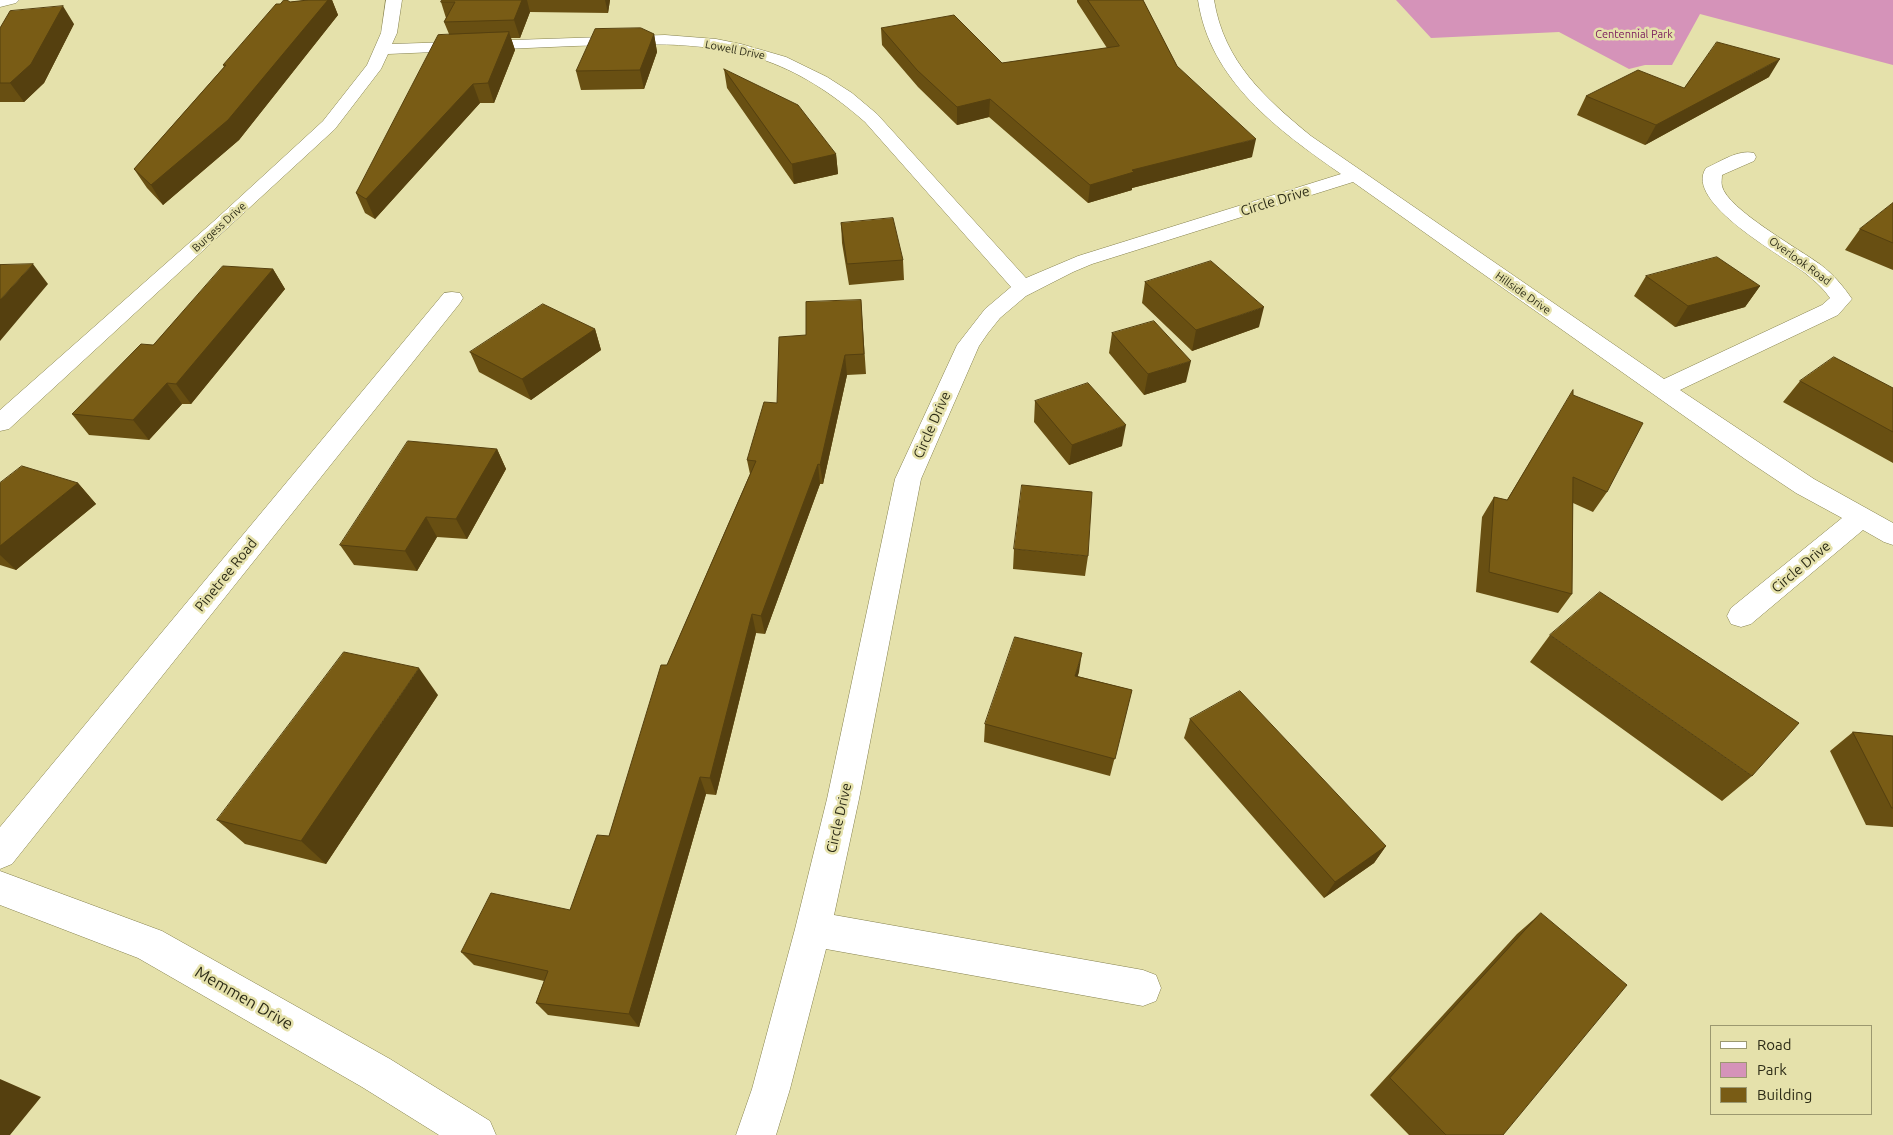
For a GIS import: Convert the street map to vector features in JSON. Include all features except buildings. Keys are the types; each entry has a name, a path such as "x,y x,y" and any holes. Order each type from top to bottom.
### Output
{"street":[{"path":"0,2 11,0"},
{"name":"Burgess Drive","path":"0,423 307,147 329,125 362,85 384,49 391,26 394,0"},
{"name":"Hillside Drive","path":"1206,0 1208,18 1230,64 1247,88 1273,114 1299,135 1754,453 1860,518 1893,535"},
{"name":"Lowell Drive","path":"384,49 641,40 697,43 763,54 822,80 851,100 871,118 1023,287"},
{"name":"Overlook Road","path":"1661,389 1830,310 1842,299 1839,292 1824,277 1737,215 1721,202 1712,191 1709,182 1713,172 1747,157"},
{"name":"Circle Drive","path":"756,1135 771,1088 813,929 844,799 908,479 968,345 992,312 1023,287 1085,260 1356,175"},
{"name":"Pinetree Road","path":"0,853 452,298"},
{"name":"Circle Drive","path":"1741,616 1860,518"},
{"name":"Memmen Drive","path":"0,888 149,944 376,1073 476,1135"},
{"path":"813,929 1143,988"}],"green space":[{"name":"Centennial Park","path":"1396,0 1893,0 1893,65 1700,14 1672,65 1645,65 1629,69 1559,32 1431,38"}]}
